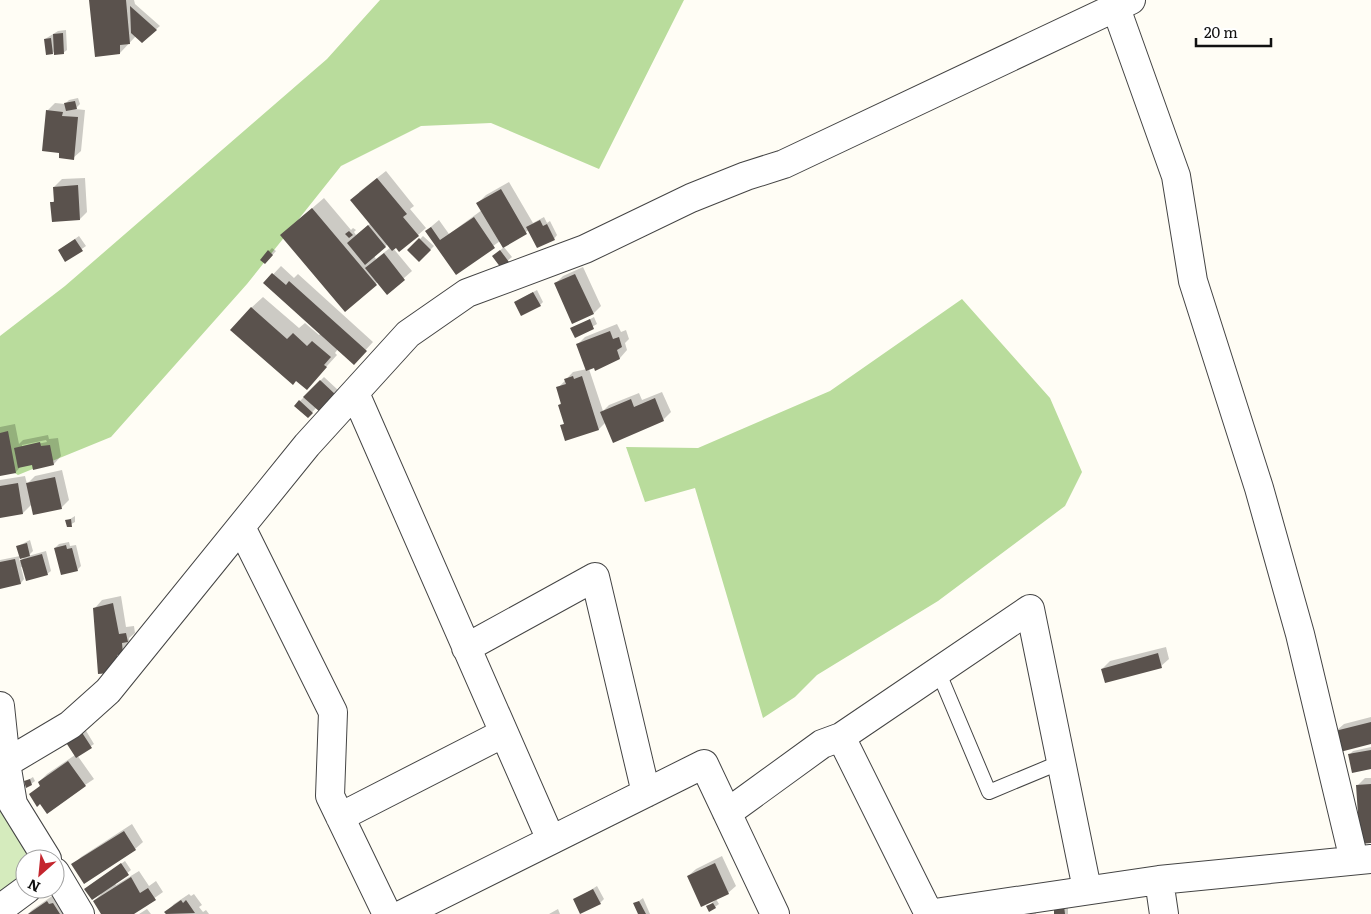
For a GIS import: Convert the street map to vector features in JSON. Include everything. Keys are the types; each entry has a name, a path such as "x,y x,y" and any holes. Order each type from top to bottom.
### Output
{"street":[{"path":"6,763 70,724 108,692 307,445 408,334 467,293 585,249 691,198 736,179 784,164 1123,4 1176,176 1193,281 1262,497 1363,860 1159,880 929,914 841,737"},
{"path":"355,393 551,840"},
{"path":"241,527 333,712 330,796 387,914"},
{"path":"466,648 596,577 646,793"},
{"path":"727,814 822,744 841,737 1030,609 1087,890"},
{"path":"0,706 6,763 13,804 41,849"},
{"path":"340,817 504,733"},
{"path":"403,914 704,764 775,914"},
{"path":"1159,880 1164,914"},
{"path":"65,889 80,914"},
{"path":"0,909 15,898"}],"lane":[{"path":"938,671 990,792 1061,762"}],"green space":[{"path":"380,0 684,0 599,169 491,123 421,126 341,166 247,284 111,437 18,475 0,464 0,336 65,286 327,59"},
{"path":"962,299 1050,398 1082,472 1065,506 938,601 817,675 795,697 763,718 695,488 645,502 626,447 698,448 830,391"},
{"path":"0,788 27,849 15,849 15,885 0,896"}],"building":[{"path":"89,0 126,0 130,44 120,45 120,54 95,57"},
{"path":"130,6 157,30 142,43 131,33"},
{"path":"63,33 64,54 54,55 53,34"},
{"path":"51,38 53,54 46,55 44,39"},
{"path":"75,101 77,109 66,111 64,103"},
{"path":"46,110 63,112 62,116 78,117 74,160 59,158 59,153 42,151"},
{"path":"377,178 407,214 403,217 419,236 399,252 396,248 392,251 350,200"},
{"path":"78,185 80,220 52,222 50,202 54,202 53,187"},
{"path":"501,189 527,234 503,248 476,203"},
{"path":"312,208 377,285 345,312 280,235"},
{"path":"474,217 495,248 456,275 425,231 431,227 440,240"},
{"path":"540,220 543,226 547,224 555,240 537,248 526,227"},
{"path":"368,225 386,247 365,265 347,243"},
{"path":"349,231 353,235 349,238 345,234"},
{"path":"419,238 431,250 419,262 407,250"},
{"path":"75,239 83,251 65,262 58,250"},
{"path":"268,250 273,255 265,264 260,260"},
{"path":"500,250 509,262 501,268 492,256"},
{"path":"384,253 405,280 387,295 365,268"},
{"path":"272,273 286,285 289,281 367,351 354,365 263,283"},
{"path":"575,274 594,314 572,324 554,283"},
{"path":"533,292 541,306 521,316 514,302"},
{"path":"251,307 287,339 293,333 307,346 312,341 331,357 324,365 327,367 307,390 296,381 293,385 230,330"},
{"path":"590,319 594,329 575,338 570,328"},
{"path":"610,331 613,339 619,337 622,347 617,350 620,359 595,371 594,368 586,371 576,344"},
{"path":"573,376 574,379 582,376 599,430 565,441 560,425 564,424 558,405 561,404 556,387 566,384 564,379"},
{"path":"320,380 336,395 320,412 303,397"},
{"path":"655,398 664,421 613,443 600,412 631,399 634,407"},
{"path":"299,400 313,413 308,418 294,406"},
{"path":"8,431 16,473 0,476 0,433"},
{"path":"40,442 41,446 50,445 54,465 33,470 32,465 18,468 14,448"},
{"path":"55,477 62,509 33,515 26,483"},
{"path":"18,483 23,514 0,518 0,486"},
{"path":"71,519 72,527 67,527 65,520"},
{"path":"27,543 30,556 20,559 16,546"},
{"path":"66,545 67,549 72,548 78,571 61,575 54,548"},
{"path":"42,554 48,575 26,581 20,560"},
{"path":"15,559 21,584 0,589 0,562"},
{"path":"113,603 119,634 126,633 128,642 122,643 123,654 117,655 118,666 110,673 98,674 93,608"},
{"path":"1158,653 1162,668 1105,683 1101,669"},
{"path":"1371,722 1371,744 1340,752 1335,731"},
{"path":"81,731 92,748 76,758 65,741"},
{"path":"1371,750 1371,769 1352,773 1348,754"},
{"path":"68,761 86,786 47,814 40,804 37,807 29,794 40,786 38,782"},
{"path":"30,779 32,785 26,788 24,781"},
{"path":"1371,784 1371,843 1360,844 1356,785"},
{"path":"124,831 136,850 84,884 71,864"},
{"path":"121,863 129,875 92,900 84,889"},
{"path":"715,863 729,894 701,907 687,876"},
{"path":"131,877 140,893 148,888 156,900 134,914 101,914 93,901"},
{"path":"593,889 601,904 580,914 573,899"},
{"path":"181,900 183,903 186,900 195,913 166,914 164,912"},
{"path":"47,901 49,904 53,903 60,914 28,914"},
{"path":"639,901 646,914 638,914 633,903"},
{"path":"713,903 716,908 709,912 706,906"},
{"path":"1054,906 1064,906 1065,914 1054,914"}]}
